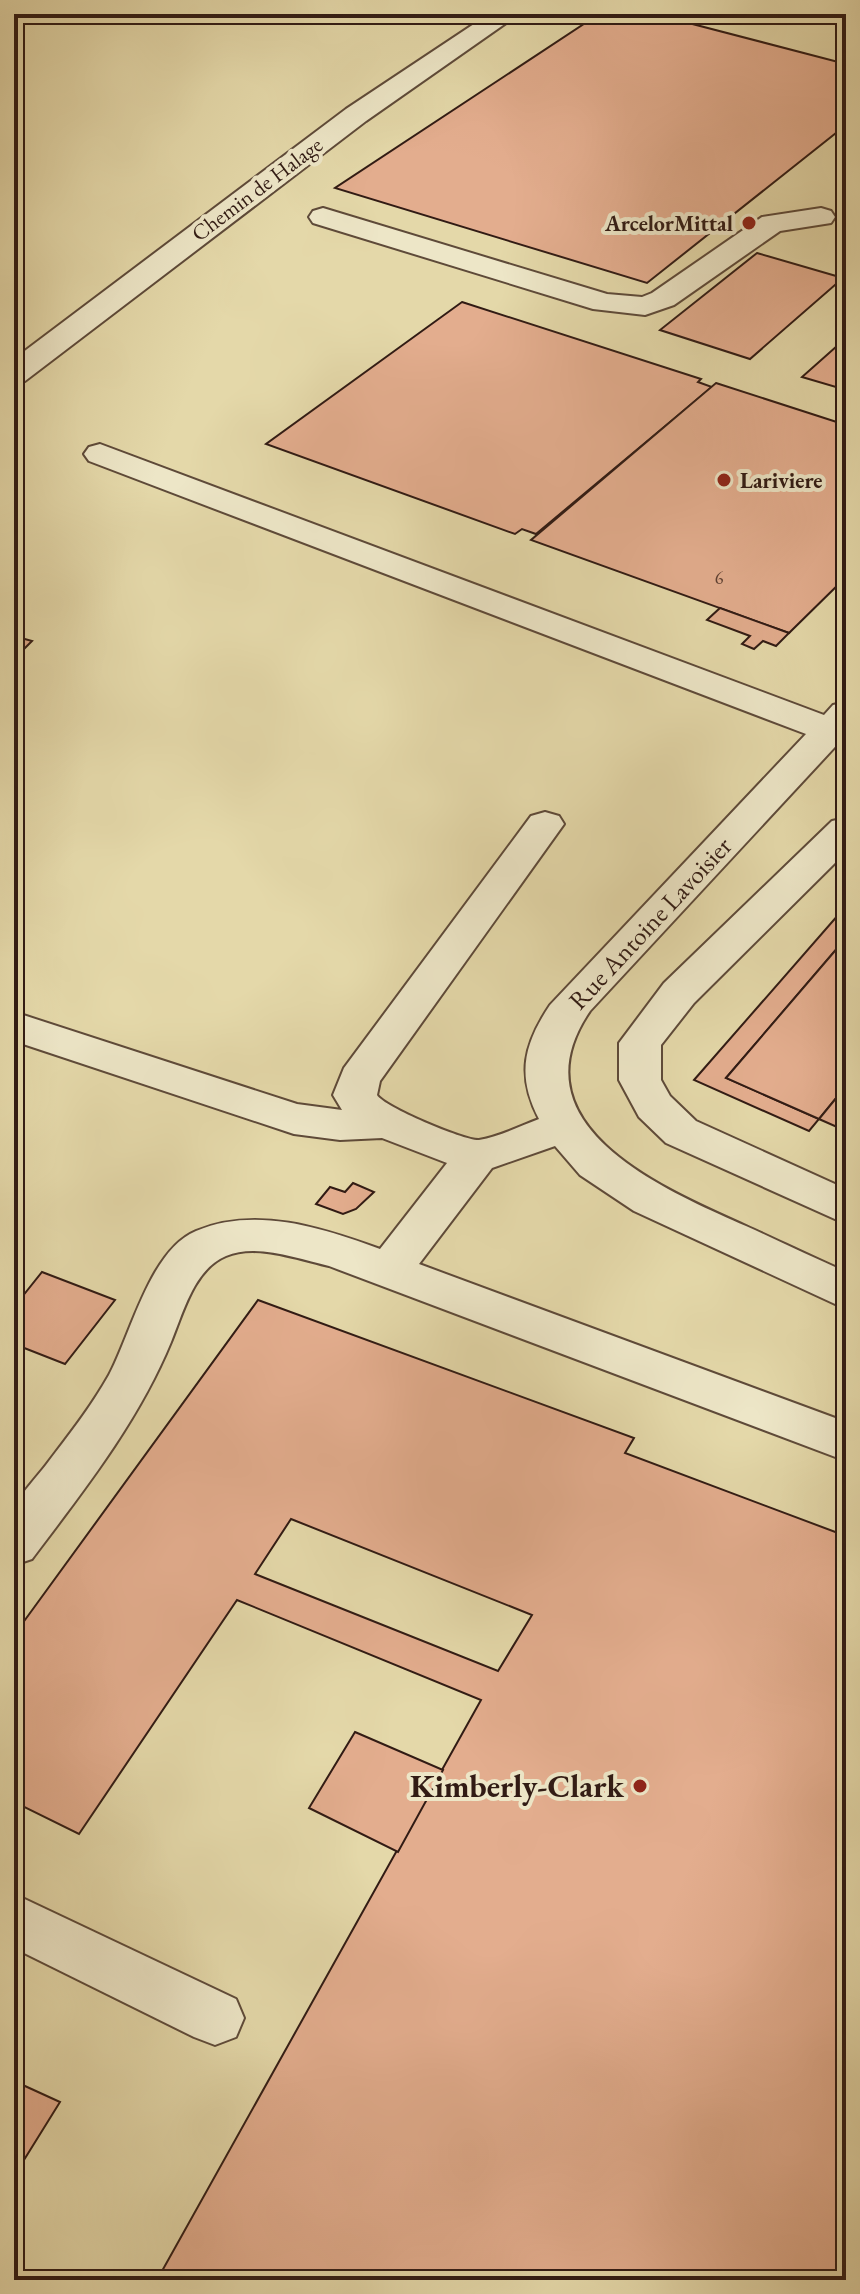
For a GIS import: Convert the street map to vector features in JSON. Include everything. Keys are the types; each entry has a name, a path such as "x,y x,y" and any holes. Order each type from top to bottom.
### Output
{"street":[{"name":"Chemin de Halage","path":"14,374 356,115 506,14"},
{"path":"323,217 571,294 627,307 645,306 663,299 772,223 838,216"},
{"path":"100,454 838,721"},
{"name":"Rue Antoine Lavoisier","path":"838,721 575,1001 554,1032 546,1062 551,1096 564,1127 593,1160 626,1186 674,1212 846,1292"},
{"path":"476,1157 385,1123 365,1111 355,1095 359,1078 545,824"},
{"path":"846,830 679,993 640,1043 640,1080 654,1106 681,1132 846,1208"},
{"path":"14,1026 294,1119 340,1125 385,1123"},
{"path":"390,1269 476,1157 564,1127"},
{"path":"14,1544 86,1449 123,1393 174,1282 191,1258 209,1244 235,1236 273,1236 337,1251 846,1442"},
{"path":"14,1920 215,2018"}],"building":[{"path":"599,14 654,14 846,64 846,125 647,283 335,188"},
{"path":"757,253 843,278 750,359 660,330"},
{"path":"462,302 701,379 698,382 712,387 536,534 522,529 515,534 266,444"},
{"path":"846,338 846,390 802,377"},
{"name":"Lariviere","path":"716,383 846,425 846,577 789,633 531,540"},
{"path":"720,608 789,633 776,646 763,641 754,649 742,644 750,636 707,620"},
{"path":"14,636 32,641 14,659"},
{"path":"846,906 846,938 726,1078 819,1119 809,1131 694,1080"},
{"path":"846,938 846,1086 819,1119 726,1078"},
{"path":"846,1086 846,1131 819,1119"},
{"path":"353,1183 374,1192 356,1209 343,1214 316,1204 330,1187 345,1192"},
{"path":"42,1272 115,1300 65,1364 14,1344 14,1307"},
{"name":"Kimberly-Clark","path":"258,1300 634,1438 625,1453 846,1536 846,2280 157,2280 481,1700 237,1600 79,1834 14,1802 14,1635","holes":["291,1519 532,1615 498,1671 255,1574"]},
{"path":"355,1732 443,1770 398,1852 309,1808"},
{"path":"14,2081 60,2102 14,2176"}],"place":[{"name":"ArcelorMittal","path":"749,223"},
{"name":"Lariviere","path":"724,480"},
{"name":"Kimberly-Clark","path":"640,1786"}]}
